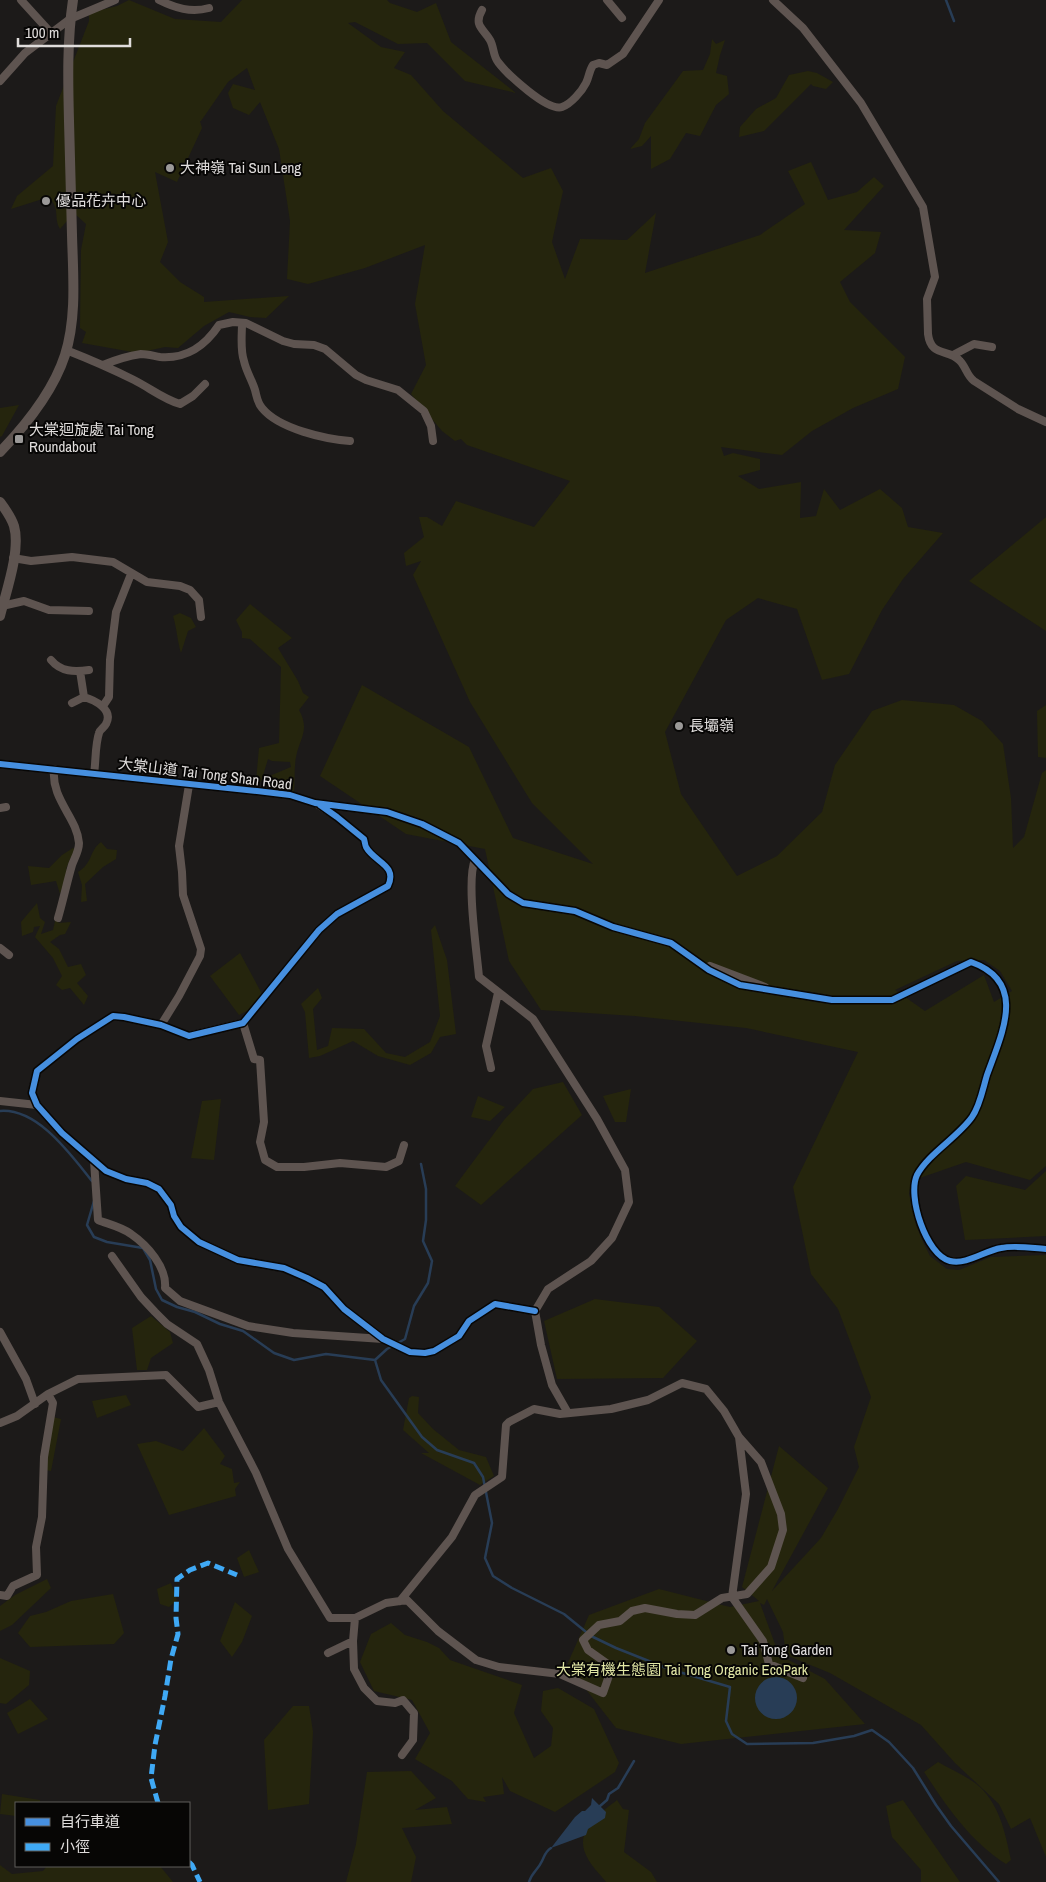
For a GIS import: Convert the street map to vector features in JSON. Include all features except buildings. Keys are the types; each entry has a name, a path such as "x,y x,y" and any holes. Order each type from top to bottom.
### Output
{"street":[{"path":"0,452 26,422 47,391 61,364 71,324 74,279 68,68 70,19 73,0"},
{"path":"0,81 25,53 70,19 115,0"},
{"path":"159,0 188,11 200,11 209,8"},
{"path":"607,0 622,18"},
{"path":"482,10 479,20 481,30 490,40 497,61 527,90 554,107 560,108 568,104 587,82 588,73 593,65 599,63 607,66 623,54 660,0"},
{"path":"773,0 803,28 861,103 923,207 935,277 927,299 928,340 938,352 953,355 959,359 969,377 974,381 1018,409 1046,422"},
{"path":"26,2 51,33"},
{"path":"242,323 243,360 257,400 264,410 274,418 308,434 326,439 350,442"},
{"path":"103,365 118,359 142,354 161,357 181,356 198,348 212,335 219,325 246,323 282,341 314,345 325,349 356,375 398,390 424,411 431,426 433,441"},
{"path":"953,355 974,344 992,347"},
{"path":"66,350 135,380 169,401 180,404 193,396 205,384"},
{"path":"0,503 10,517 16,536 1,611"},
{"path":"13,558 30,561 72,557 113,562 147,582 180,586 190,590 199,600 201,617"},
{"path":"103,706 109,698 111,652 116,612 131,574"},
{"path":"1,611 24,601 49,610 89,611"},
{"path":"51,660 55,665 64,670 88,670"},
{"path":"80,671 84,697"},
{"path":"72,703 84,697 98,702 103,706 108,722 99,733 94,774"},
{"name":"大棠山道 Tai Tong Shan Road","path":"0,764 290,795 315,803 387,812 422,824 459,843 475,860 480,878 523,903 575,911 613,927 671,943 696,961 775,990 832,1000 892,1000 971,962 985,967 994,973 1004,988 1006,1000 1002,1032 976,1111 966,1124 920,1171 914,1186 915,1202 921,1223 932,1246 938,1255 947,1260 964,1261 1003,1248 1046,1249"},
{"path":"54,769 55,790 77,833 79,842 58,918"},
{"path":"161,1025 179,996 202,949 183,895 179,846 189,785"},
{"path":"315,803 337,817 364,839 366,847 389,870 391,880 388,886 337,914 319,930 243,1023 189,1036 161,1025 113,1016 77,1039 37,1071 32,1093 37,1105 62,1133 106,1171 126,1179 147,1182 159,1190 171,1205 174,1216 181,1227 199,1242 238,1260 284,1268 307,1278 324,1287 344,1310 383,1339 410,1352 425,1353 434,1351 459,1336 469,1321 495,1304 535,1311"},
{"path":"475,860 473,864 480,878 473,906 479,978 533,1019 597,1119 625,1170 629,1202 612,1238 591,1261 548,1289 535,1311 541,1345 552,1385 568,1413"},
{"path":"0,948 9,955"},
{"path":"491,1068 486,1046 498,994"},
{"path":"243,1023 254,1059 260,1060 264,1122 260,1142 265,1160 277,1167 304,1167 340,1163 386,1167 399,1161 404,1145"},
{"path":"0,1101 37,1105"},
{"path":"94,1161 98,1220 130,1233 159,1262 165,1288 180,1301 248,1326 293,1333 383,1339"},
{"path":"112,1256 141,1297 155,1312 167,1324 197,1344 209,1370 218,1402 256,1473 288,1549 330,1618 355,1618 386,1603 400,1601 407,1600 438,1631 476,1660 499,1667 560,1674 603,1693 612,1667 588,1650 583,1640 599,1625 620,1621 632,1611 645,1608 677,1614 695,1615 716,1600 747,1594 771,1567 784,1530 781,1514 761,1462 739,1437 724,1411 706,1389 682,1383 648,1400 611,1410 560,1414 534,1409 506,1425 502,1477 475,1495 452,1537 400,1601"},
{"path":"0,1332 26,1379 34,1404"},
{"path":"0,1423 17,1416 48,1394 78,1378 166,1375 198,1407 218,1402"},
{"path":"0,1595 7,1596 13,1586 37,1575 36,1547 42,1518 44,1457 53,1403 48,1394"},
{"path":"739,1437 746,1494 732,1597 763,1642 769,1664 803,1678"},
{"path":"355,1618 353,1641 354,1669 364,1688 377,1701 395,1704 403,1700 414,1713 414,1740 402,1755"},
{"path":"328,1653 353,1641"}],"green space":[{"name":"大棠有機生態園 Tai Tong Organic EcoPark","path":"129,0 175,19 221,22 242,0 387,0 390,3 417,12 436,3 451,42 516,93 465,81 427,43 398,44 355,22 348,23 381,47 405,52 394,68 411,75 443,111 523,178 551,168 563,191 552,242 565,279 580,239 627,240 656,213 645,273 760,235 805,204 788,171 811,162 828,200 857,192 874,177 884,186 844,230 881,232 875,253 840,282 850,302 905,357 898,389 853,408 812,431 782,455 721,447 724,456 733,453 760,459 760,470 738,476 759,489 801,482 800,518 816,516 824,489 840,510 880,489 902,508 908,527 943,533 903,579 882,610 849,674 822,680 797,609 758,598 726,620 665,732 681,794 737,876 777,856 822,812 835,765 872,711 902,700 954,705 982,721 1003,744 1011,798 1013,848 1024,837 1042,773 1046,770 1046,1166 1030,1180 966,1162 911,1181 909,1194 916,1225 930,1256 947,1269 959,1270 991,1257 1046,1255 1046,1857 1030,1818 1011,1829 999,1804 955,1763 921,1725 830,1673 786,1655 783,1632 767,1599 764,1605 760,1603 779,1655 825,1679 865,1724 681,1744 616,1728 567,1665 589,1615 659,1589 730,1607 759,1601 742,1587 779,1446 828,1488 772,1591 821,1538 859,1467 854,1447 871,1397 838,1309 811,1274 793,1187 858,1052 746,1028 635,1016 541,1010 509,961 485,849 406,834 320,776 362,685 469,747 513,838 593,864 532,803 470,702 413,575 421,561 406,566 404,553 424,537 419,517 427,517 442,526 456,501 534,527 570,481 467,445 461,439 455,441 442,431 411,394 426,365 415,304 425,245 365,268 308,284 287,279 290,221 279,149 260,102 249,115 233,108 228,93 233,84 255,90 247,68 228,82 200,121 202,128 177,182 155,172 168,242 160,262 180,282 204,297 204,302 289,296 266,318 250,317 229,312 204,326 178,348 165,347 138,353 82,343 86,332 80,328 81,250 86,224 74,213 60,229 55,206 49,197 11,209 17,196 53,166 56,106 89,21 89,13 117,6","holes":["984,960 1000,971 1012,991 994,1002 984,975 925,1011 895,990 957,961"]},
{"path":"712,39 716,44 725,40 716,73 727,76 729,94 716,105 700,136 686,133 670,159 651,169 651,136 642,146 630,149 639,139 645,123 683,71 703,70 710,54"},
{"path":"808,71 817,73 833,82 826,89 811,84 764,131 739,137 740,127 756,109 776,98 789,75"},
{"path":"19,405 2,436 0,437 0,408"},
{"path":"1046,517 1046,631 969,581"},
{"path":"250,604 292,638 278,648 303,693 309,697 299,710 304,723 304,729 296,757 294,793 279,788 266,789 267,777 291,767 290,762 268,759 261,782 256,781 259,748 279,743 281,667 250,639 242,638 242,632 236,620"},
{"path":"180,613 191,618 196,627 188,631 181,653 173,616"},
{"path":"1046,705 1046,758 1038,757 1037,711"},
{"path":"101,842 107,849 117,850 116,859 103,867 85,884 87,901 81,902 82,885 78,872 86,865 94,849"},
{"path":"73,848 75,849 73,859 71,857 66,869 69,869 60,894 56,881 31,885 28,866 49,868 62,855"},
{"path":"37,903 40,918 45,922 41,934 53,930 59,904 61,920 58,923 71,922 65,934 50,942 59,949 68,967 81,964 86,975 77,983 88,996 84,1005 70,988 62,990 56,985 62,976 53,958 35,937 40,926 34,927 33,932 22,936 21,922"},
{"path":"435,925 447,960 456,1034 440,1037 431,1053 410,1065 378,1056 353,1041 320,1056 309,1058 305,1012 301,1004 318,988 322,998 313,1009 317,1050 328,1046 332,1028 364,1029 386,1053 405,1057 430,1042 440,1016 431,930"},
{"path":"240,953 262,994 253,1008 239,1015 210,976"},
{"path":"563,1082 582,1115 481,1205 455,1186 504,1120 533,1089"},
{"path":"631,1089 626,1122 615,1122 603,1096"},
{"path":"478,1096 505,1107 490,1121 471,1117"},
{"path":"221,1099 214,1160 191,1158 202,1101"},
{"path":"1046,1171 1046,1236 965,1240 956,1186 966,1176 1025,1190"},
{"path":"595,1299 659,1307 697,1341 663,1378 557,1379 544,1321"},
{"path":"151,1316 170,1332 173,1343 151,1358 147,1370 137,1370 132,1328"},
{"path":"126,1395 131,1405 97,1418 92,1401"},
{"path":"412,1396 419,1397 418,1413 433,1429 459,1450 486,1457 494,1476 480,1485 421,1453 429,1453 403,1430 409,1398"},
{"path":"53,1417 61,1419 51,1471 46,1470"},
{"path":"204,1428 225,1456 220,1464 232,1469 234,1483 240,1482 235,1489 236,1496 169,1515 137,1444 156,1441 183,1451"},
{"path":"249,1550 259,1572 244,1577 237,1558"},
{"path":"47,1579 51,1588 12,1625 0,1631 0,1606 15,1595"},
{"path":"171,1583 177,1600 169,1607 160,1604 157,1589"},
{"path":"113,1594 124,1633 114,1644 30,1647 18,1633 30,1616 46,1612 71,1601"},
{"path":"235,1602 252,1616 242,1642 232,1657 220,1641"},
{"path":"391,1623 405,1635 439,1648 450,1660 522,1685 514,1713 534,1758 551,1746 553,1728 541,1711 543,1691 558,1688 594,1709 619,1763 615,1772 555,1812 510,1791 502,1777 504,1794 483,1797 486,1802 468,1799 452,1781 415,1759 430,1733 412,1700 374,1691 360,1662 371,1634"},
{"path":"0,1658 30,1671 29,1685 6,1704 0,1703"},
{"path":"30,1699 48,1719 18,1734 7,1713"},
{"path":"293,1706 309,1706 313,1732 309,1804 268,1810 264,1740"},
{"path":"938,1762 975,1783 990,1799 1000,1818 1006,1839 1011,1860 1006,1864 981,1845 960,1823 924,1772"},
{"path":"411,1771 436,1798 415,1810 447,1807 452,1824 402,1828 416,1857 411,1882 346,1882 356,1844 367,1772"},
{"path":"2,1794 40,1800 40,1802 15,1802 15,1816 0,1814"},
{"path":"617,1800 623,1809 629,1810 624,1852 651,1872 657,1882 606,1882 587,1857 583,1839 586,1831 596,1817"},
{"path":"903,1800 960,1882 921,1882 921,1870 892,1837 886,1806"},
{"path":"0,1865 12,1874 43,1871 46,1867 161,1867 173,1882 0,1882"}],"water":[{"path":"776,1677 791,1683 797,1698 791,1713 776,1719 761,1713 755,1698 761,1683"},
{"path":"592,1798 606,1812 605,1818 588,1829 586,1835 551,1848 575,1817 591,1805"}],"waterway":[{"path":"946,0 954,21"},
{"path":"0,1111 14,1112 40,1125 64,1147 92,1181"},
{"path":"94,1201 87,1225 94,1237 107,1242 143,1248 150,1260 156,1289 162,1300 195,1312 220,1324 243,1331 274,1353 294,1360 326,1354 375,1360 387,1349 405,1339 414,1306 428,1283 432,1261 423,1241 426,1220 426,1189 421,1164"},
{"path":"375,1360 381,1380 422,1437 437,1450 474,1463 483,1477 492,1523 485,1558 493,1576 512,1588 564,1614 591,1636 616,1648 669,1669 730,1687 726,1721 732,1734 747,1744 813,1743 854,1736 872,1730 889,1742 913,1768 951,1826 999,1882"},
{"path":"600,1806 607,1800 609,1794 618,1788 634,1761"},
{"path":"529,1882 546,1852 551,1848"}],"marked path":[{"path":"158,1802 151,1778 155,1745 171,1659 178,1634 176,1618 177,1579 190,1570 208,1563 237,1575"},
{"path":"190,1863 200,1882"}],"cycle path":[{"path":"0,764 290,795 315,803 387,812 422,824 459,843 508,894 523,903 575,911 613,927 671,943 709,970 740,985 832,1000 892,1000 971,962 989,971 1000,982 1005,995 1004,1026 975,1113 959,1132 928,1160 917,1175 915,1184 917,1210 926,1237 933,1248 950,1261 963,1261 1006,1247 1046,1249"},
{"path":"320,805 364,839 366,847 370,852 388,868 390,873 388,886 337,914 319,930 243,1023 189,1036 161,1025 113,1016 77,1039 37,1071 32,1093 37,1105 62,1133 106,1171 126,1179 147,1183 159,1189 171,1205 174,1216 181,1227 199,1242 238,1260 284,1268 307,1278 324,1287 344,1309 383,1339 410,1352 425,1353 434,1351 459,1336 469,1321 495,1304 535,1311"}],"place":[{"name":"大神嶺 Tai Sun Leng","path":"170,168"},
{"name":"優品花卉中心","path":"46,201"},
{"name":"大棠迴旋處 Tai Tong Roundabout","path":"19,439"},
{"name":"長壩嶺","path":"679,726"},
{"name":"Tai Tong Garden","path":"731,1650"}]}
